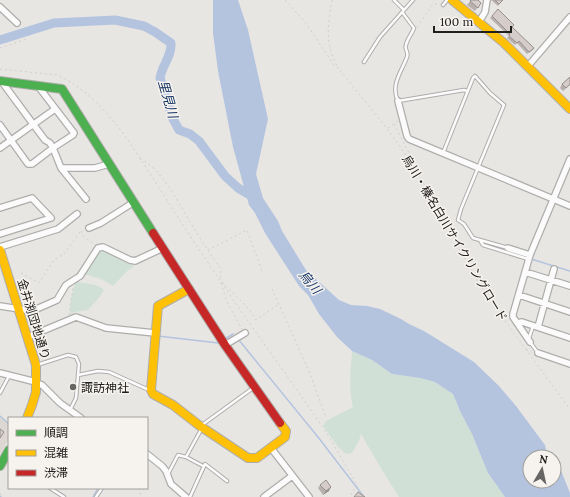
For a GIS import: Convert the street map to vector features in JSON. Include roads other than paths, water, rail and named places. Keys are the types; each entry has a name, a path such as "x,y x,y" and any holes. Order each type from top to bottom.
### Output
{"street":[{"path":"452,0 504,43 570,109"},
{"path":"479,22 485,12 487,0"},
{"path":"0,7 17,23"},
{"path":"528,66 570,17"},
{"path":"1,81 62,89 96,141 109,164 134,202 163,248 189,288 225,345 286,431 285,437 257,458 250,459 201,427 173,405 153,394 150,390 158,306 189,288"},
{"path":"1,81 53,148 61,168 86,199"},
{"path":"0,125 28,164 32,164 73,135 74,133 38,86"},
{"path":"398,101 408,138 570,206"},
{"path":"0,148 55,109"},
{"path":"529,341 513,314 529,257 570,159"},
{"path":"61,168 96,168 109,164"},
{"path":"0,208 32,198 51,218 0,234"},
{"path":"89,228 101,223 134,202"},
{"path":"0,247 58,229 77,214"},
{"path":"0,306 32,311 56,300 66,285 80,276 98,248 103,247 135,261 163,248"},
{"path":"508,248 529,257"},
{"name":"金井渕団地通り","path":"0,250 36,365 37,382 35,400 27,417"},
{"path":"535,326 544,304 554,269"},
{"path":"525,272 570,286"},
{"path":"519,295 570,312"},
{"path":"28,337 76,317 106,328 155,333"},
{"path":"517,323 519,322 535,326 570,338"},
{"path":"225,345 245,333"},
{"path":"538,353 570,364"},
{"path":"0,374 37,382 69,411 79,417"},
{"path":"271,448 308,497"},
{"path":"4,462 8,452"},
{"path":"148,455 162,466 168,475 171,484 186,497"},
{"path":"264,497 292,476"}],"lane":[{"path":"394,0 414,28 406,45 408,56 397,80 396,96 398,101 464,90 467,91"},
{"path":"364,62 380,37 413,0"},
{"path":"443,5 447,0"},
{"path":"442,153 467,91 475,76 490,93 504,105 461,209 458,220 464,224 473,238 529,257"},
{"path":"500,248 508,248"},
{"path":"535,326 529,341 538,353"},
{"path":"36,365 68,355 74,355 78,359 76,398 69,411"},
{"path":"78,375 98,371 109,372 150,390"},
{"path":"0,393 9,376"},
{"path":"186,457 201,427 256,387"},
{"path":"168,475 178,455 186,457 203,466 205,464 227,481"},
{"path":"190,497 203,466"},
{"path":"52,489 64,497"}],"water":[{"name":"烏川","path":"213,0 238,0 248,30 268,119 256,174 263,198 306,270 339,300 351,305 380,309 424,331 474,362 499,386 545,445 546,449 522,449 522,489 562,489 562,473 570,493 570,497 505,497 488,473 453,394 435,382 392,374 372,360 352,351 337,337 319,314 308,295 299,286 249,205 233,147 218,71 213,33"}],"waterway":[{"name":"里見川","path":"0,40 54,23 115,20 144,26 155,32 171,43 170,52 160,78 172,117 179,130 190,134 199,141 225,176 238,188 255,198"},
{"path":"482,243 527,257"},
{"path":"531,259 570,271"},
{"path":"225,339 233,334"},
{"path":"158,336 218,343"},
{"path":"238,339 318,437 364,497"},
{"path":"0,416 8,423"},
{"path":"93,497 97,489"}],"place":[{"name":"諏訪神社","path":"73,387"}]}
